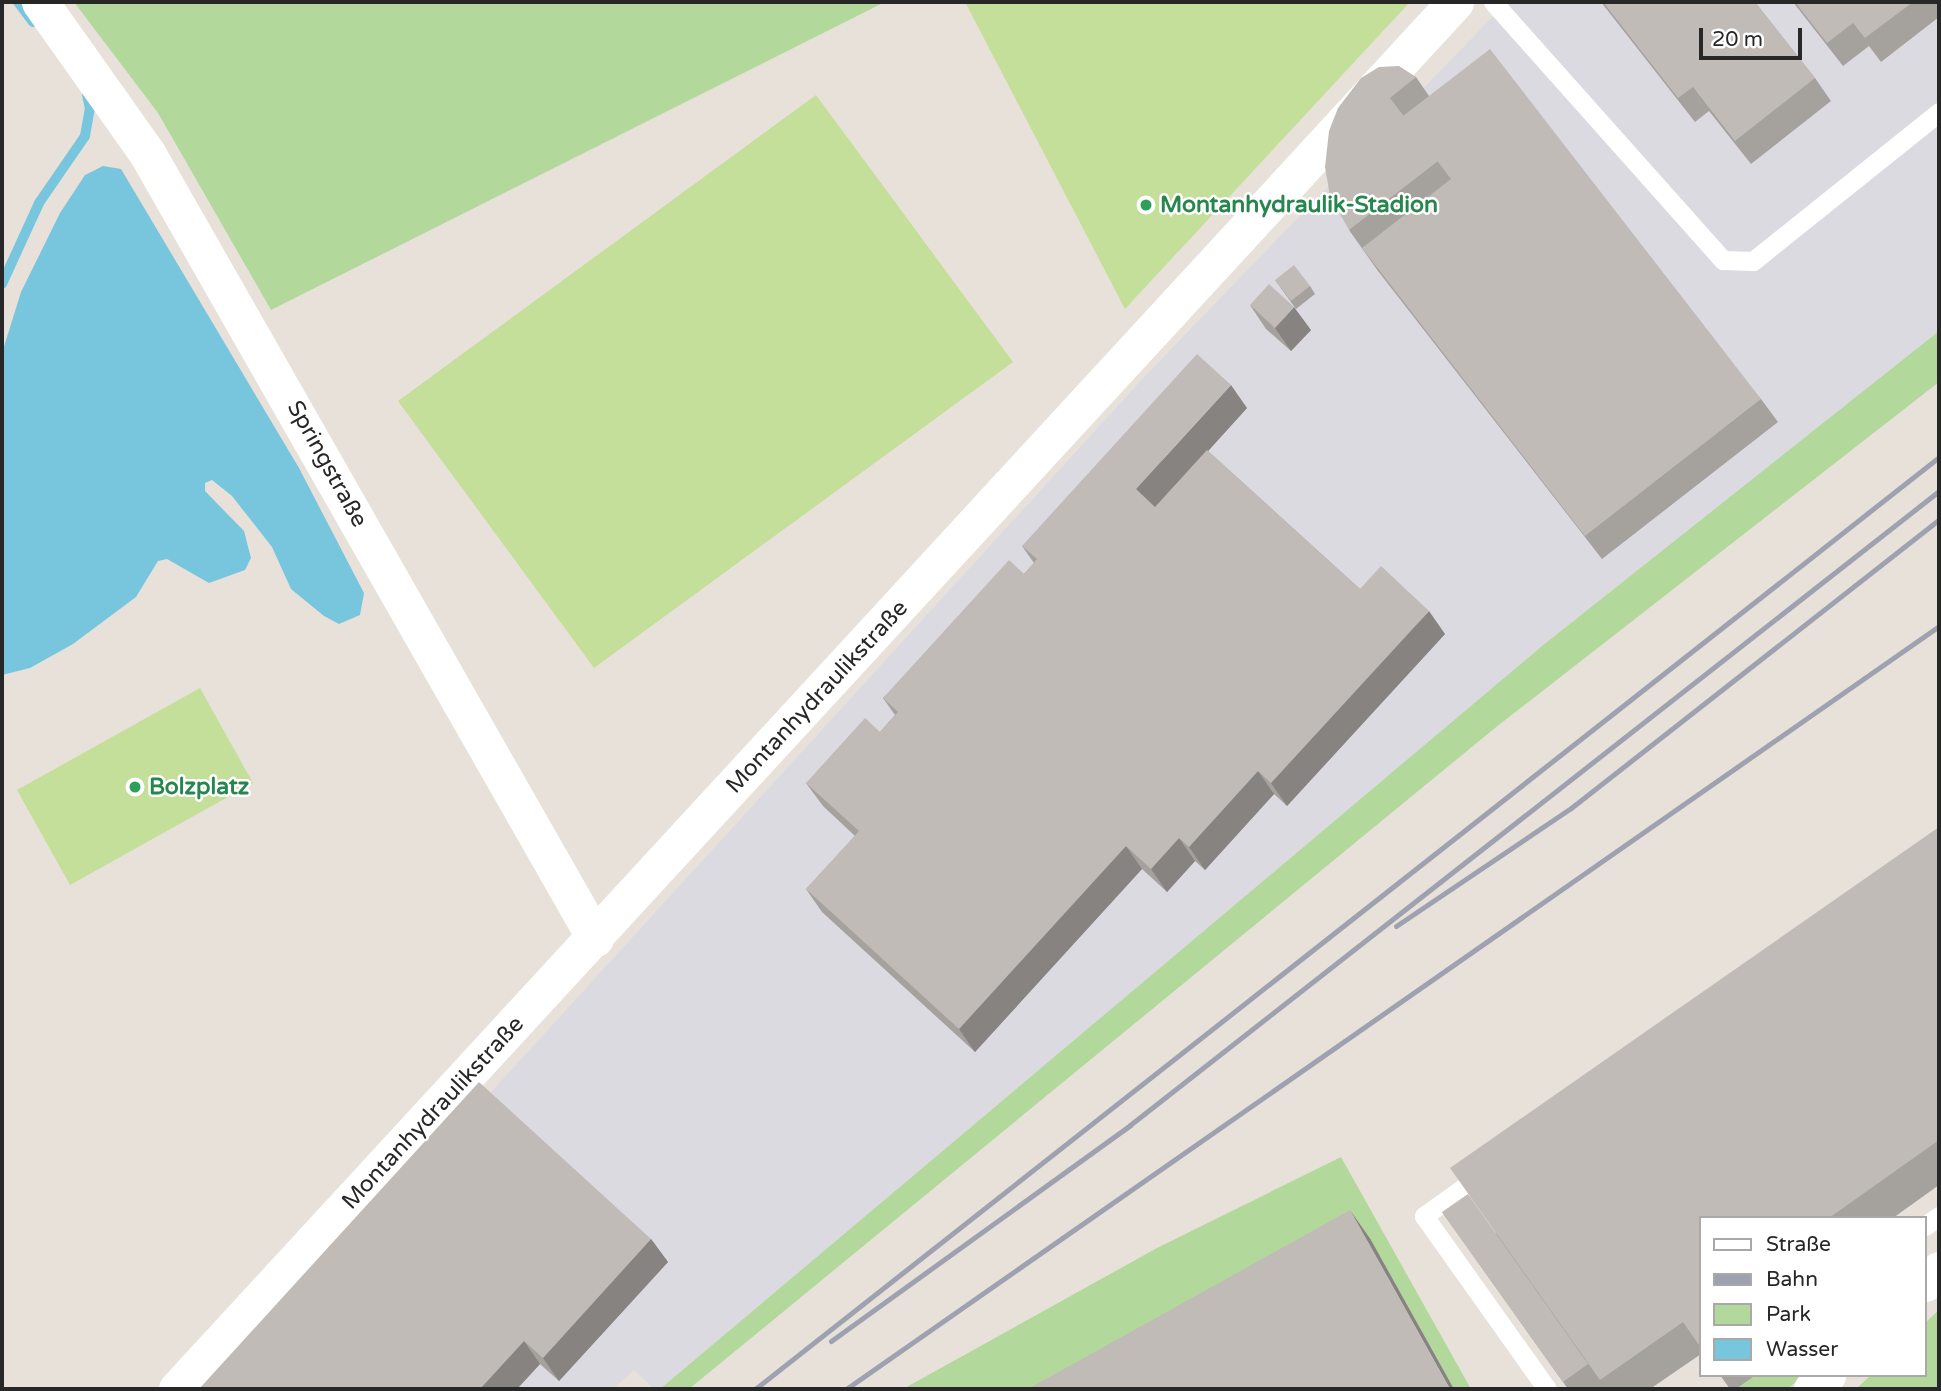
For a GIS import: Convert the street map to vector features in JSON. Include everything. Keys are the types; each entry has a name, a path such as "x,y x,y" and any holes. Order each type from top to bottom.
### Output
{"street":[{"name":"Springstraße","path":"40,2 147,153 595,938"},
{"name":"Montanhydraulikstraße","path":"177,1389 1455,2"},
{"path":"1812,1389 1825,1377"}],"lane":[{"path":"1493,2 1723,260 1753,261 1939,112"},
{"path":"1503,1160 1424,1216 1547,1389"}],"shaded area":[{"path":"1507,2 1939,2 1939,331 1542,646 660,1389 654,1389 634,1370 613,1389 220,1389 1145,376"}],"green space":[{"path":"74,2 885,2 271,310 158,113"},
{"name":"Montanhydraulik-Stadion","path":"965,2 1410,2 1125,309"},
{"path":"816,95 1013,362 594,668 398,401"},
{"path":"1939,331 1939,382 1495,728 689,1389 660,1389 1542,646"},
{"name":"Bolzplatz","path":"200,688 253,783 70,885 17,790"},
{"path":"1341,1157 1471,1389 1454,1389 1371,1240 1071,1389 903,1389 1157,1248"},
{"path":"1939,1310 1939,1389 1856,1389 1869,1377 1927,1377 1927,1321"},
{"path":"1753,1377 1801,1377 1788,1389 1736,1389"}],"water":[{"path":"103,166 121,169 299,468 364,593 360,615 339,624 324,616 291,589 272,547 232,496 212,480 205,483 205,491 244,531 251,558 245,570 209,583 167,559 158,561 136,597 73,644 30,668 2,675 2,353 21,292 60,213 85,175"}],"building":[{"path":"1603,2 1755,2 1815,78 1735,141 1693,87 1678,98"},
{"path":"1795,2 1913,2 1865,38 1853,23 1827,43"},
{"path":"1490,49 1761,399 1585,536 1362,248 1451,179 1403,116"},
{"path":"1399,66 1416,77 1390,98 1438,161 1349,230 1330,196 1325,167 1329,131 1338,108 1361,78 1379,67"},
{"path":"1294,265 1310,286 1291,301 1275,280"},
{"path":"1269,284 1294,307 1275,328 1250,305"},
{"path":"1197,354 1231,385 1136,489 1155,507 1207,450 1360,589 1381,566 1429,611 1271,783 1258,771 1189,847 1179,838 1151,869 1126,846 959,1029 806,889 859,831 806,783 865,718 880,732 898,712 883,698 1009,560 1024,574 1037,559 1022,546"},
{"path":"1939,827 1939,1140 1832,1216 1700,1216 1700,1347 1683,1322 1600,1380 1450,1168"},
{"path":"479,1082 651,1239 543,1358 524,1341 480,1389 199,1389"},
{"path":"1468,1194 1588,1364 1563,1382 1442,1212"},
{"path":"1350,1210 1450,1389 1028,1389"}],"waterway":[{"path":"18,2 33,22"},
{"path":"2,284 39,203 85,136 90,109 87,95"}],"railway":[{"path":"755,1389 1939,457"},
{"path":"831,1341 1130,1125 1939,491"},
{"path":"1396,926 1571,808 1939,519"},
{"path":"846,1389 1939,626"}],"place":[{"name":"Montanhydraulik-Stadion","path":"1146,205"},
{"name":"Bolzplatz","path":"135,787"}]}
